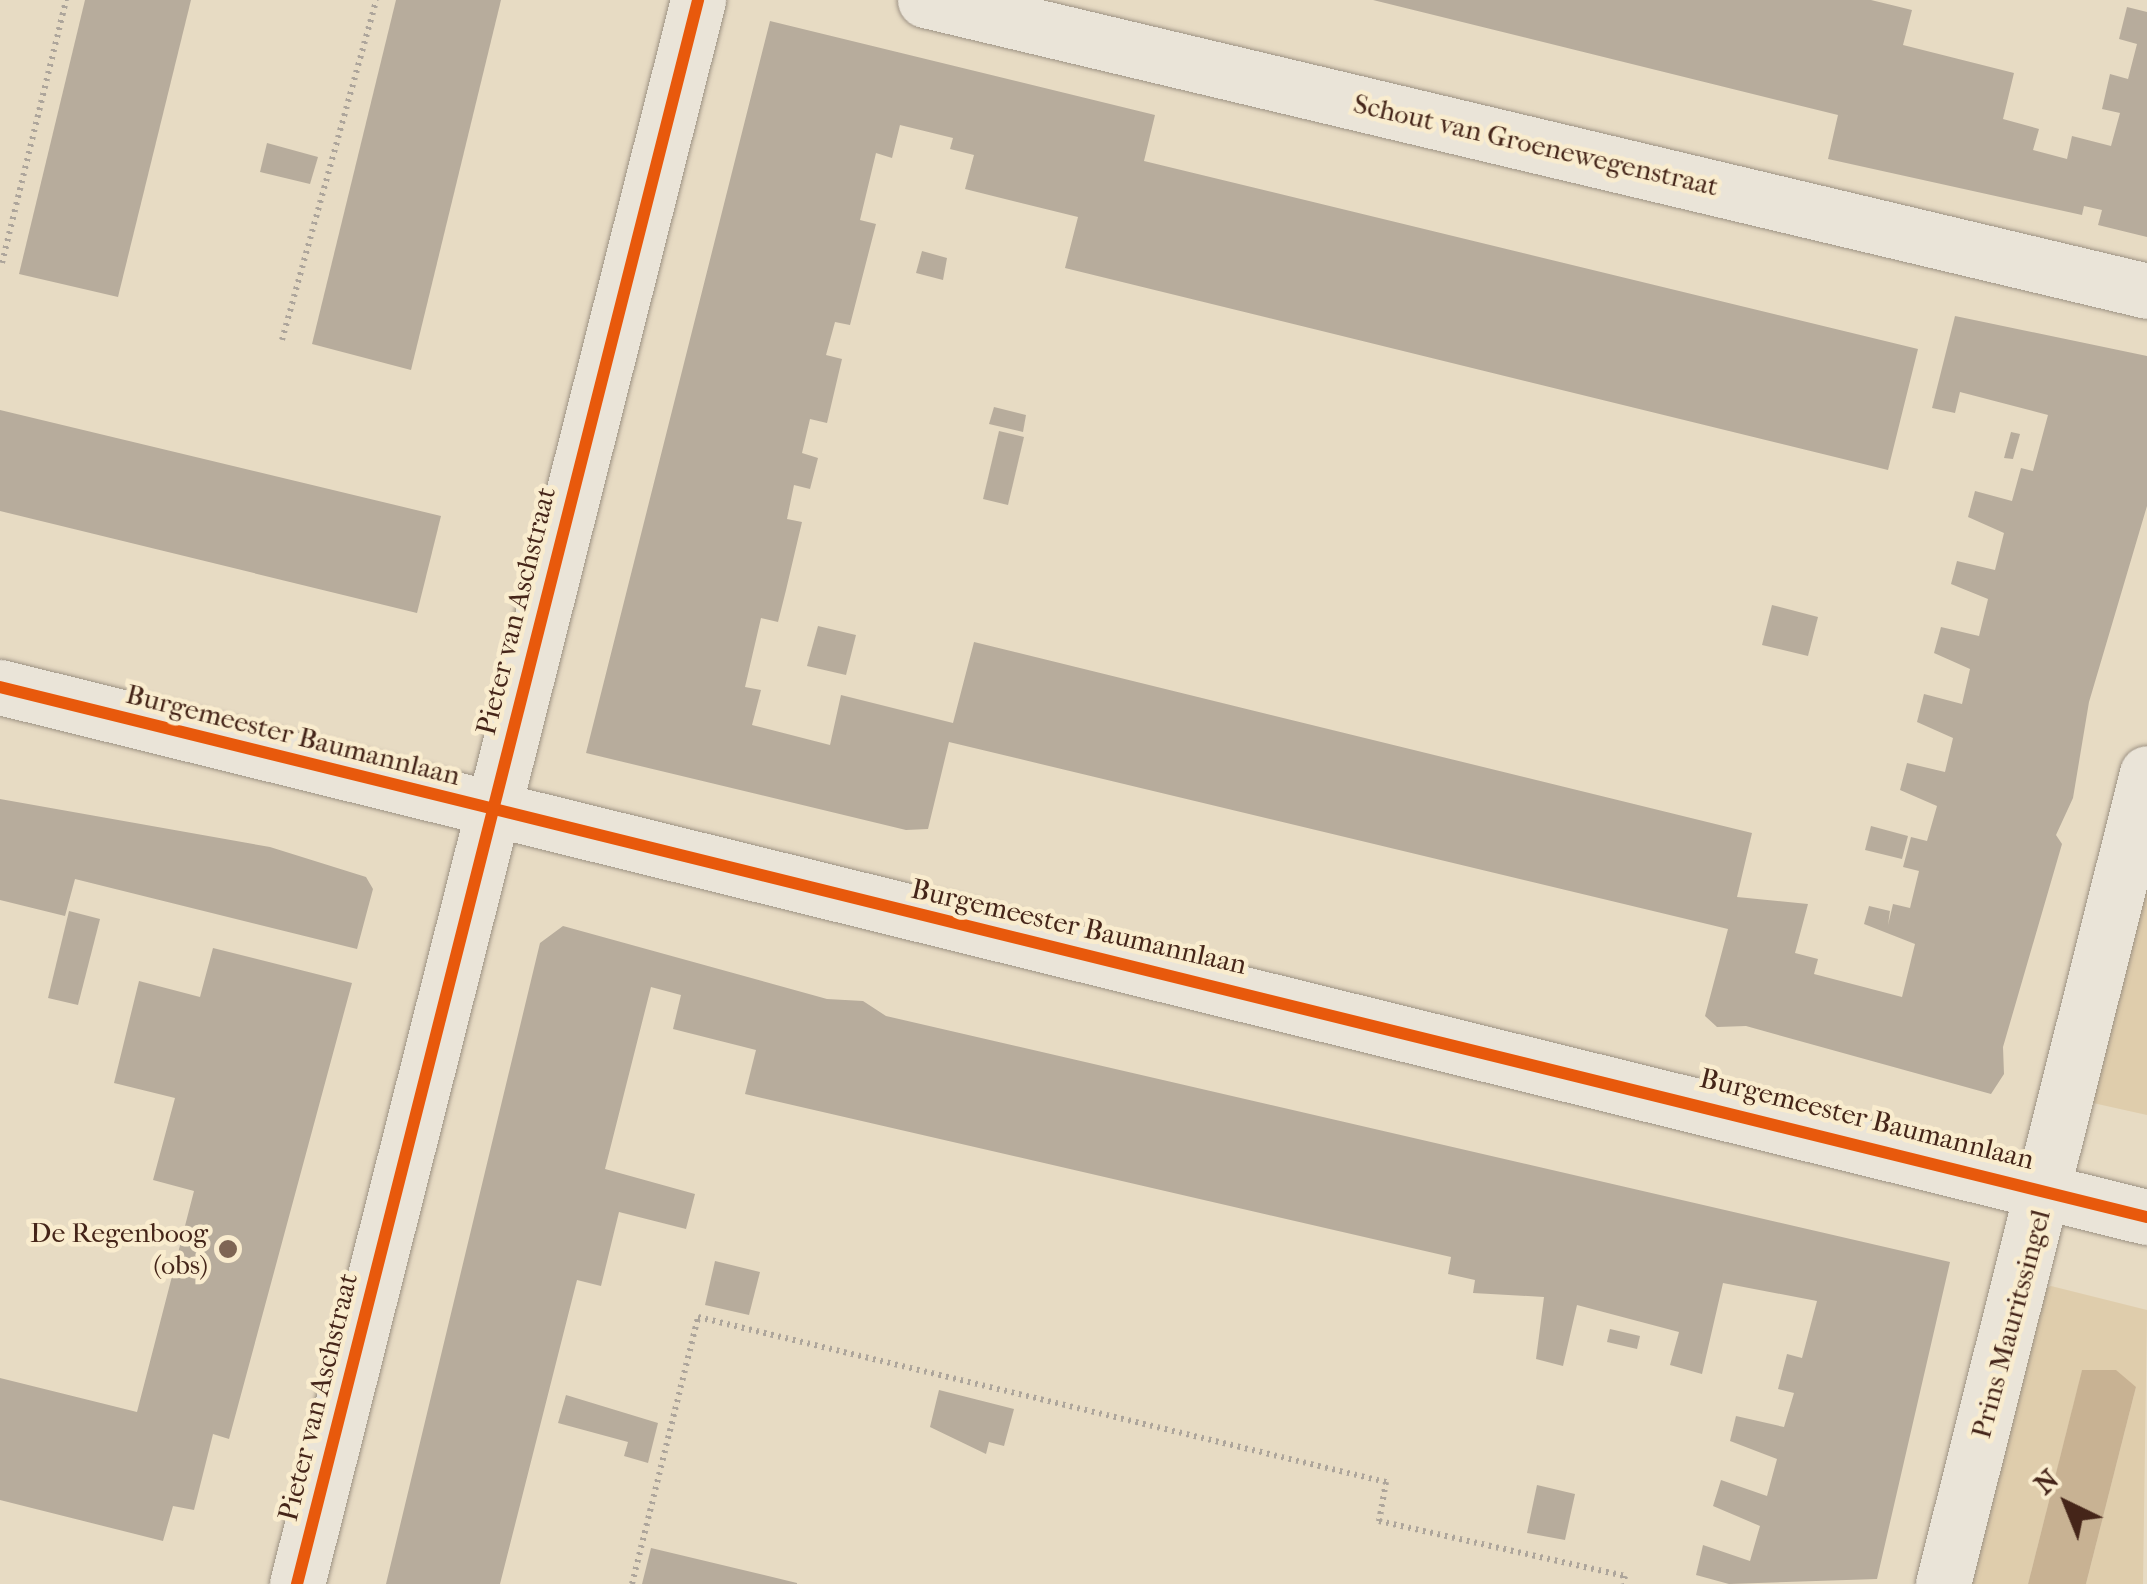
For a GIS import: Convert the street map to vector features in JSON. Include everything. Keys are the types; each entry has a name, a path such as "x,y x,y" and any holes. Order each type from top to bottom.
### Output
{"street":[{"name":"Pieter van Aschstraat","path":"297,1584 698,0"},
{"name":"Schout van Groenewegenstraat","path":"924,0 2147,291"},
{"name":"Burgemeester Baumannlaan","path":"0,686 490,811 2147,1216"},
{"name":"Prins Mauritssingel","path":"1943,1584 2046,1191 2147,773"}],"path":[{"path":"2,263 66,0"},
{"path":"282,340 376,0"},
{"path":"632,1584 698,1318 1386,1482 1379,1521 1624,1576 1623,1584"}],"shaded area":[{"path":"2147,869 2147,1115 2093,1103 2092,1093"},
{"path":"2051,1286 2147,1310 2143,1584 2086,1584 2136,1387 2082,1371 2028,1584 1967,1584 2041,1290"},
{"path":"2082,1370 2116,1370 2136,1387 2086,1584 2028,1584"}],"building":[{"path":"85,0 191,0 118,297 19,274"},
{"path":"396,0 501,0 411,370 312,344"},
{"path":"1373,0 1871,0 1912,10 1903,45 2014,73 2003,119 2039,129 2033,150 2067,159 2072,136 2111,146 2120,113 2102,109 2110,74 2128,79 2137,44 2119,39 2127,7 2147,12 2147,237 2098,225 2102,210 2084,206 2082,215 1828,159 1838,115"},
{"path":"770,21 1155,115 1144,161 1918,349 1888,470 1065,268 1078,217 965,189 974,155 950,149 953,138 900,125 892,158 876,153 860,220 876,224 850,325 835,322 826,355 842,359 827,423 810,419 802,453 818,458 810,489 794,485 787,519 802,522 778,622 761,618 745,687 761,690 752,725 830,745 841,695 953,723 974,642 1752,833 1737,897 1808,904 1795,953 1818,959 1814,974 1902,997 1915,944 1864,924 1869,906 1890,911 1888,925 1893,904 1910,908 1919,871 1903,867 1911,837 1927,841 1937,806 1900,790 1907,763 1945,772 1953,738 1917,722 1924,694 1962,704 1970,669 1934,653 1941,627 1979,636 1988,599 1951,584 1957,561 1995,570 2004,533 1968,517 1975,491 2012,501 2021,468 2033,471 2048,415 1960,392 1955,413 1932,408 1955,316 2147,356 2147,506 2089,702 2073,798 2056,835 2062,844 2003,1047 2004,1074 1991,1094 1746,1026 1717,1027 1705,1016 1728,929 949,742 928,829 906,830 586,753"},
{"path":"267,143 318,157 310,184 260,172"},
{"path":"922,251 947,258 943,280 916,273"},
{"path":"994,407 1026,415 1023,432 989,424"},
{"path":"0,410 441,516 417,613 0,511"},
{"path":"999,431 1024,437 1008,505 983,499"},
{"path":"2011,432 2020,434 2013,459 2004,458"},
{"path":"1772,605 1818,617 1808,656 1762,645"},
{"path":"818,626 856,635 846,675 807,666"},
{"path":"0,799 270,847 366,877 373,889 357,949 75,879 65,916 0,900"},
{"path":"1871,826 1908,836 1902,859 1865,850"},
{"path":"69,911 100,919 78,1005 48,998"},
{"path":"563,926 827,999 863,1001 886,1016 1950,1262 1877,1579 1729,1584 1696,1575 1703,1545 1750,1561 1760,1526 1713,1506 1721,1480 1767,1496 1777,1459 1730,1441 1736,1416 1784,1427 1794,1393 1778,1389 1787,1354 1802,1358 1817,1301 1723,1283 1702,1374 1670,1365 1679,1332 1577,1305 1563,1366 1536,1359 1544,1297 1473,1293 1475,1280 1448,1274 1451,1257 745,1094 756,1050 673,1029 681,995 651,987 605,1169 695,1194 686,1229 619,1212 601,1286 577,1280 500,1584 386,1584 540,943"},
{"path":"213,948 352,983 229,1439 213,1434 194,1510 173,1506 163,1541 0,1500 0,1378 137,1412 194,1191 153,1180 175,1098 114,1083 139,981 200,997"},
{"path":"715,1261 760,1272 749,1315 705,1305"},
{"path":"1610,1329 1640,1336 1637,1349 1607,1342"},
{"path":"939,1390 1014,1409 1004,1446 989,1442 986,1454 930,1427"},
{"path":"566,1395 658,1423 648,1463 624,1456 628,1442 558,1423"},
{"path":"1537,1485 1575,1494 1565,1540 1527,1533"},
{"path":"651,1548 797,1583 797,1584 642,1584"}],"cycle path":[{"path":"297,1584 698,0"},
{"path":"0,687 2147,1217"}],"place":[{"name":"De Regenboog (obs)","path":"228,1249"}]}
